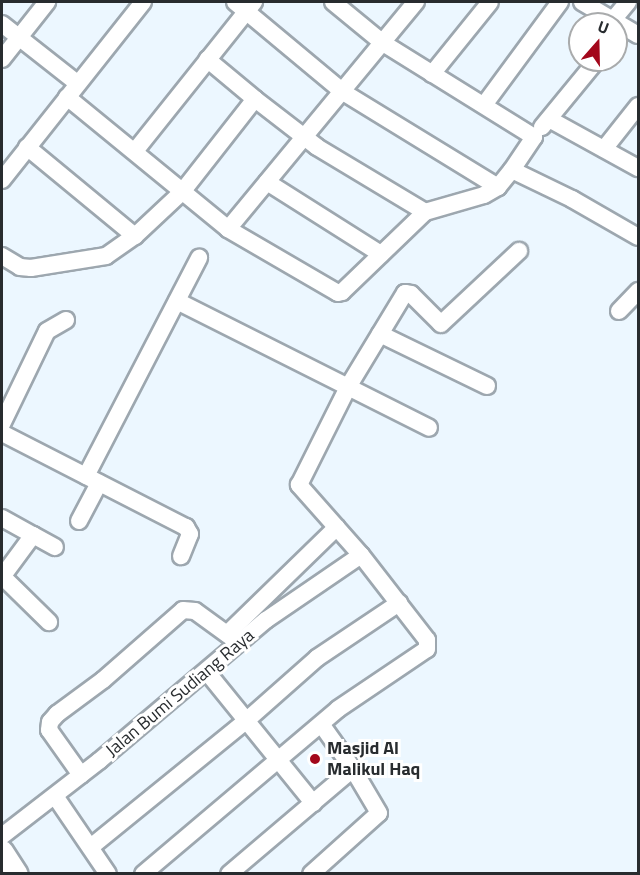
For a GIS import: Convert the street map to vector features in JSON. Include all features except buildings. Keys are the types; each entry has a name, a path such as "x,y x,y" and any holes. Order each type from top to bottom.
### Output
{"main road":[{"path":"2,851 17,873"}],"street":[{"path":"2,58 47,2"},
{"path":"6,175 143,2"},
{"path":"334,2 383,43 534,137"},
{"path":"228,230 416,2"},
{"path":"432,74 490,2"},
{"path":"484,105 560,2"},
{"path":"582,2 597,12"},
{"path":"135,151 207,59 245,5 343,92 498,187"},
{"path":"2,24 135,151 228,230 338,293 342,292 425,212 484,195 498,187 534,137 587,72"},
{"path":"207,59 303,138 425,212"},
{"path":"2,256 20,267 31,268 106,256 135,236 182,192 255,99"},
{"path":"604,149 639,106"},
{"path":"549,119 639,168"},
{"path":"27,147 135,236"},
{"path":"512,170 572,199 639,237"},
{"path":"267,182 381,254"},
{"path":"143,873 279,761 338,709 428,649 428,640 338,527 300,485 348,387 405,293 411,294 441,324 519,251"},
{"path":"79,521 93,480 199,258"},
{"path":"619,311 639,291"},
{"path":"177,301 429,428"},
{"path":"2,424 47,331 66,320"},
{"path":"380,334 487,386"},
{"path":"2,433 190,530 181,556"},
{"path":"2,518 55,547"},
{"path":"81,775 50,730 50,722 57,714 103,680 183,610 195,611 233,639 338,527"},
{"path":"33,536 2,576 49,622"},
{"name":"Jalan Bumi Sudiang Raya","path":"2,836 56,796 207,672 233,639 361,555"},
{"path":"92,846 247,720 317,658 399,603"},
{"path":"207,672 313,803"},
{"path":"311,873 379,813 353,769 321,724"},
{"path":"241,870 353,769"},
{"path":"56,796 92,846 108,873"}],"place":[{"name":"Masjid Al Malikul Haq","path":"315,759"}]}
